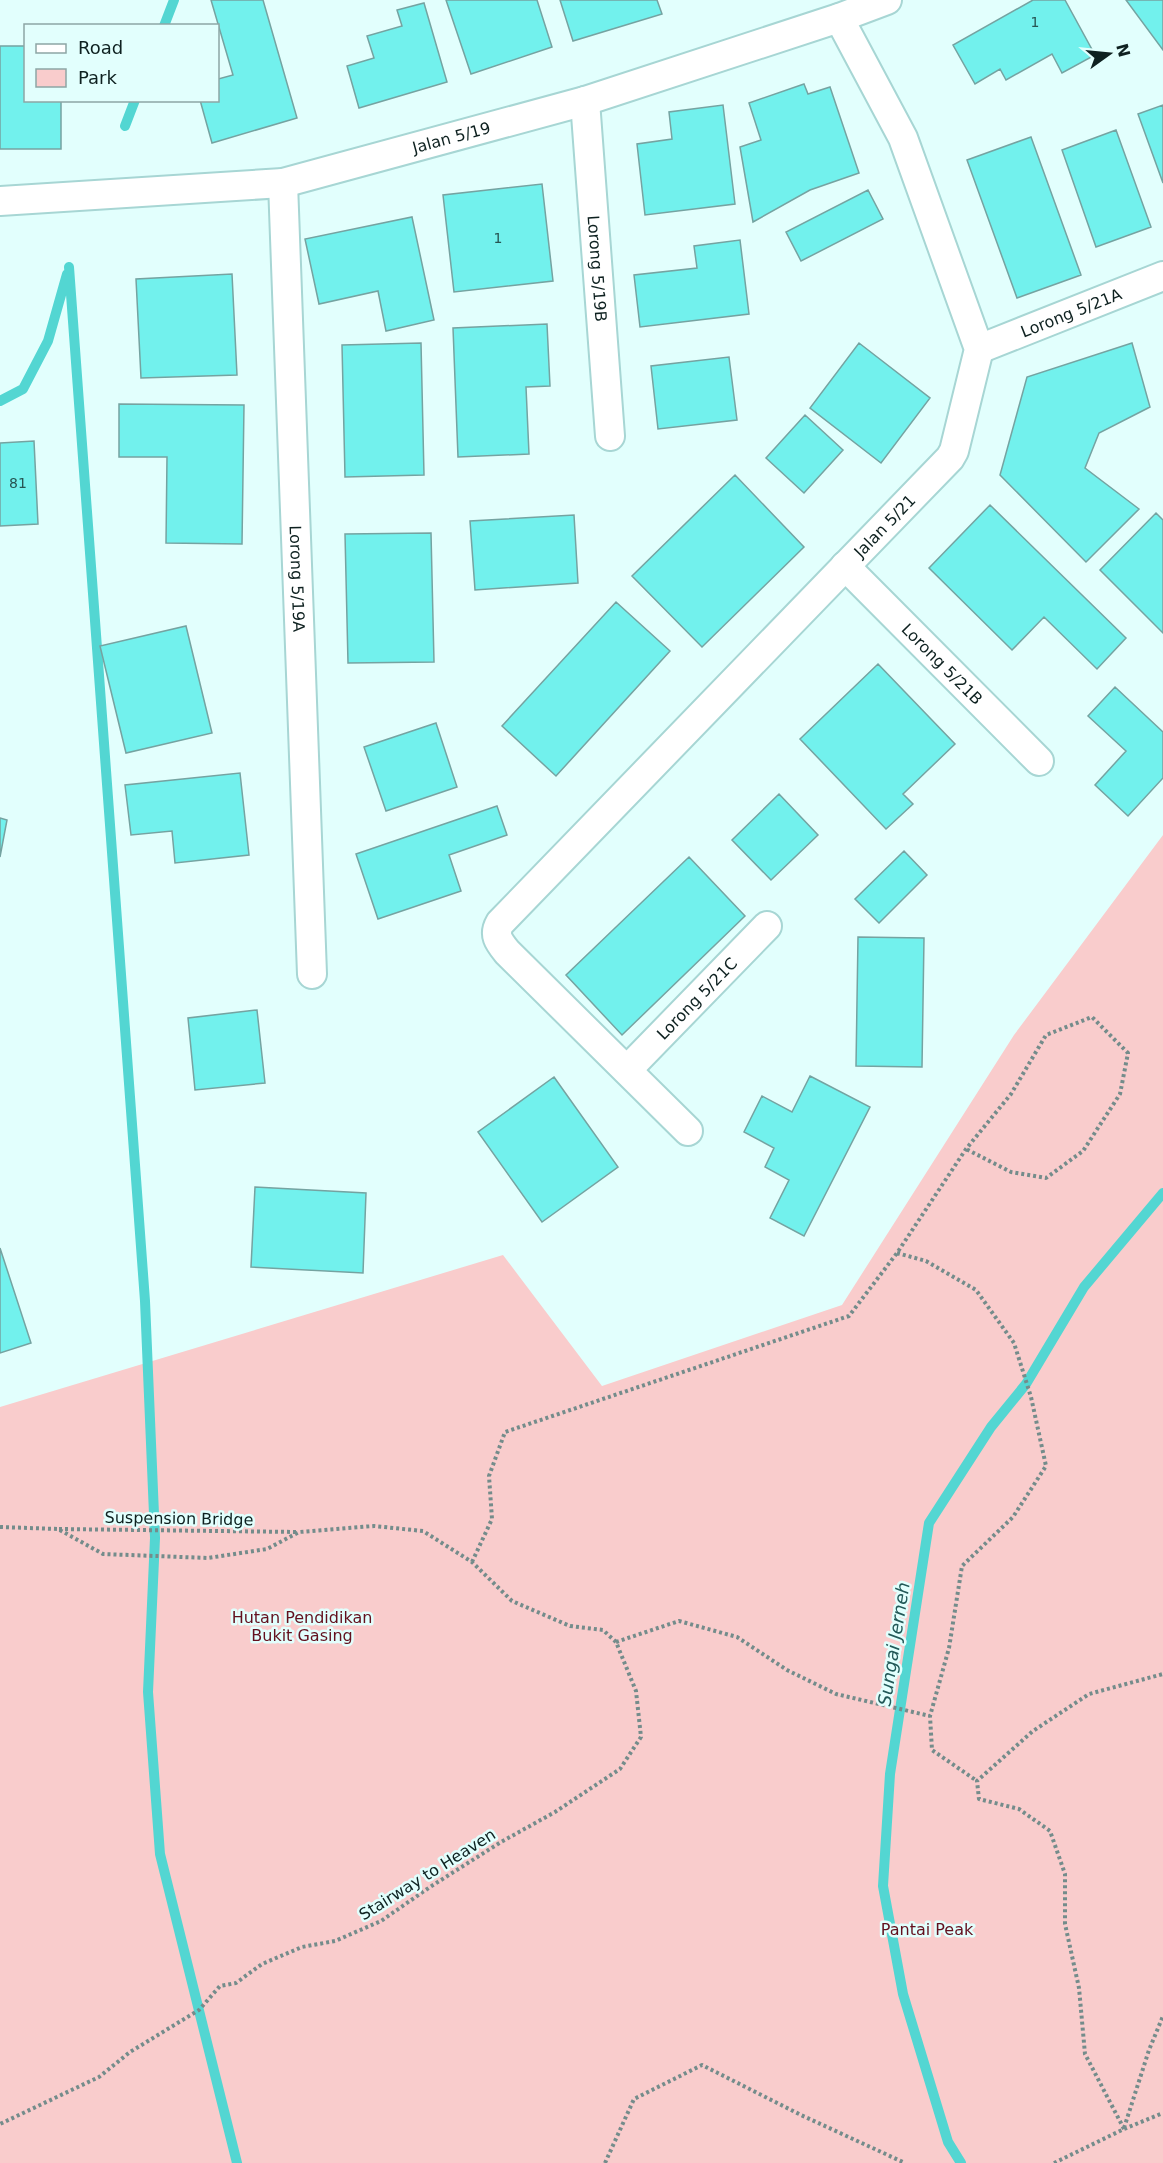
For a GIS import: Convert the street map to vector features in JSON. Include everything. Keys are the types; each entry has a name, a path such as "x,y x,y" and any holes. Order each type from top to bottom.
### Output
{"street":[{"name":"Jalan 5/19","path":"0,201 283,183 585,101 839,18 887,0"},
{"path":"839,18 903,138 979,349"},
{"name":"Lorong 5/19B","path":"585,101 610,436"},
{"name":"Lorong 5/19A","path":"283,183 312,974"},
{"name":"Lorong 5/21A","path":"979,349 1162,281"},
{"name":"Jalan 5/21","path":"627,1070 507,952 496,937 496,929 500,922 950,458 954,451 979,349"},
{"name":"Lorong 5/21B","path":"845,566 1039,762"},
{"name":"Lorong 5/21C","path":"627,1070 767,926"},
{"path":"627,1070 688,1131"}],"path":[{"path":"472,1562 492,1519 489,1476 505,1432 849,1316 897,1253 966,1149 1011,1094 1046,1035 1092,1017 1128,1053 1120,1094 1083,1151 1046,1178 1011,1172 966,1149"},
{"path":"897,1253 926,1260 976,1290 1014,1343 1029,1391 1046,1466 1013,1517 962,1566 949,1648 930,1716 932,1750 977,1781 979,1799 1019,1809 1050,1831 1065,1874 1065,1924 1079,1988 1085,2054 1124,2129"},
{"name":"Suspension Bridge","path":"0,1527 299,1532 374,1526 423,1531 472,1562 512,1601 570,1626 603,1630 616,1642"},
{"path":"58,1529 103,1554 208,1558 267,1550 299,1532"},
{"path":"616,1642 678,1621 737,1637 787,1670 836,1694 930,1716"},
{"name":"Stairway to Heaven","path":"0,2124 99,2078 130,2052 199,2010 220,1986 236,1983 262,1964 302,1947 335,1941 381,1921 460,1868 555,1812 620,1769 641,1737 636,1691 616,1642"},
{"path":"977,1781 1033,1731 1089,1694 1163,1674"},
{"path":"1124,2129 1149,2050 1163,2016"},
{"path":"605,2163 634,2099 702,2065 801,2115 905,2163"},
{"path":"1054,2163 1163,2113"}],"green space":[{"name":"Hutan Pendidikan Bukit Gasing","path":"1163,835 1163,2163 0,2163 0,1407 503,1255 602,1386 842,1305 1014,1035"}],"building":[{"path":"211,0 263,0 297,118 212,143 201,102 219,102 219,79 233,75"},
{"path":"446,0 537,0 552,47 471,74"},
{"path":"560,0 657,0 662,14 573,41"},
{"path":"1033,0 1065,0 1095,55 1062,73 1052,54 1006,80 1000,69 975,84 953,45"},
{"path":"1126,0 1163,0 1163,50"},
{"path":"424,3 447,82 359,108 347,66 374,58 367,36 402,26 397,10"},
{"path":"0,46 24,46 24,102 61,102 61,149 0,149"},
{"path":"804,84 808,94 830,87 859,173 810,190 753,222 740,147 761,140 749,103"},
{"path":"723,105 735,204 645,215 637,144 672,139 669,112"},
{"path":"1163,105 1163,183 1138,114"},
{"path":"1116,130 1151,227 1096,247 1062,150"},
{"path":"1031,137 1081,275 1017,298 967,160"},
{"path":"542,184 553,281 454,292 443,195"},
{"path":"868,190 883,219 801,261 786,232"},
{"path":"412,217 434,320 386,331 378,291 319,304 305,239"},
{"path":"740,240 749,314 640,327 634,275 697,268 694,246"},
{"path":"232,274 237,375 141,378 136,279"},
{"path":"547,324 550,386 526,387 529,454 458,457 453,328"},
{"path":"421,343 424,475 345,477 342,345"},
{"path":"859,343 930,398 881,463 810,408"},
{"path":"1132,343 1150,407 1099,433 1085,468 1139,509 1086,562 1000,475 1027,377"},
{"path":"729,357 737,420 658,429 651,366"},
{"path":"119,404 244,405 242,544 166,543 167,457 119,457"},
{"path":"805,415 843,450 804,493 766,458"},
{"path":"34,441 38,524 0,526 0,443"},
{"path":"735,475 804,547 702,647 632,576"},
{"path":"990,505 1126,638 1097,669 1044,617 1012,650 929,568"},
{"path":"1156,513 1163,520 1163,633 1100,570"},
{"path":"574,515 578,583 475,590 470,521"},
{"path":"431,533 434,662 348,663 345,534"},
{"path":"616,602 670,651 556,776 502,726"},
{"path":"186,626 212,733 126,753 100,646"},
{"path":"878,664 955,744 903,794 913,804 886,829 800,739"},
{"path":"1115,687 1163,732 1163,778 1128,816 1095,785 1126,751 1088,716"},
{"path":"436,723 457,787 386,811 364,747"},
{"path":"240,773 249,855 175,863 172,831 131,835 125,785"},
{"path":"779,794 818,835 771,880 732,840"},
{"path":"497,806 507,835 449,855 461,891 378,919 356,854"},
{"path":"0,818 7,820 0,857"},
{"path":"904,851 927,875 879,923 855,899"},
{"path":"689,857 745,916 622,1035 566,975"},
{"path":"858,937 924,938 922,1067 856,1066"},
{"path":"257,1010 265,1083 195,1090 188,1018"},
{"path":"810,1076 870,1107 804,1236 770,1218 789,1180 765,1167 774,1148 744,1132 762,1096 792,1112"},
{"path":"554,1077 618,1167 542,1222 478,1132"},
{"path":"255,1187 366,1193 363,1273 251,1267"},
{"path":"0,1248 31,1343 0,1353"}],"waterway":[{"path":"165,24 174,0"},
{"path":"125,126 134,102"},
{"path":"69,267 145,1301 155,1538 148,1692 160,1854 237,2163"},
{"path":"0,401 23,389 48,341 67,274"},
{"name":"Sungai Jerneh","path":"961,2163 948,2142 903,1994 883,1886 890,1774 929,1523 991,1427 1026,1384 1084,1287 1163,1193"}],"park label":[{"name":"Pantai Peak","path":"927,1929"}]}
